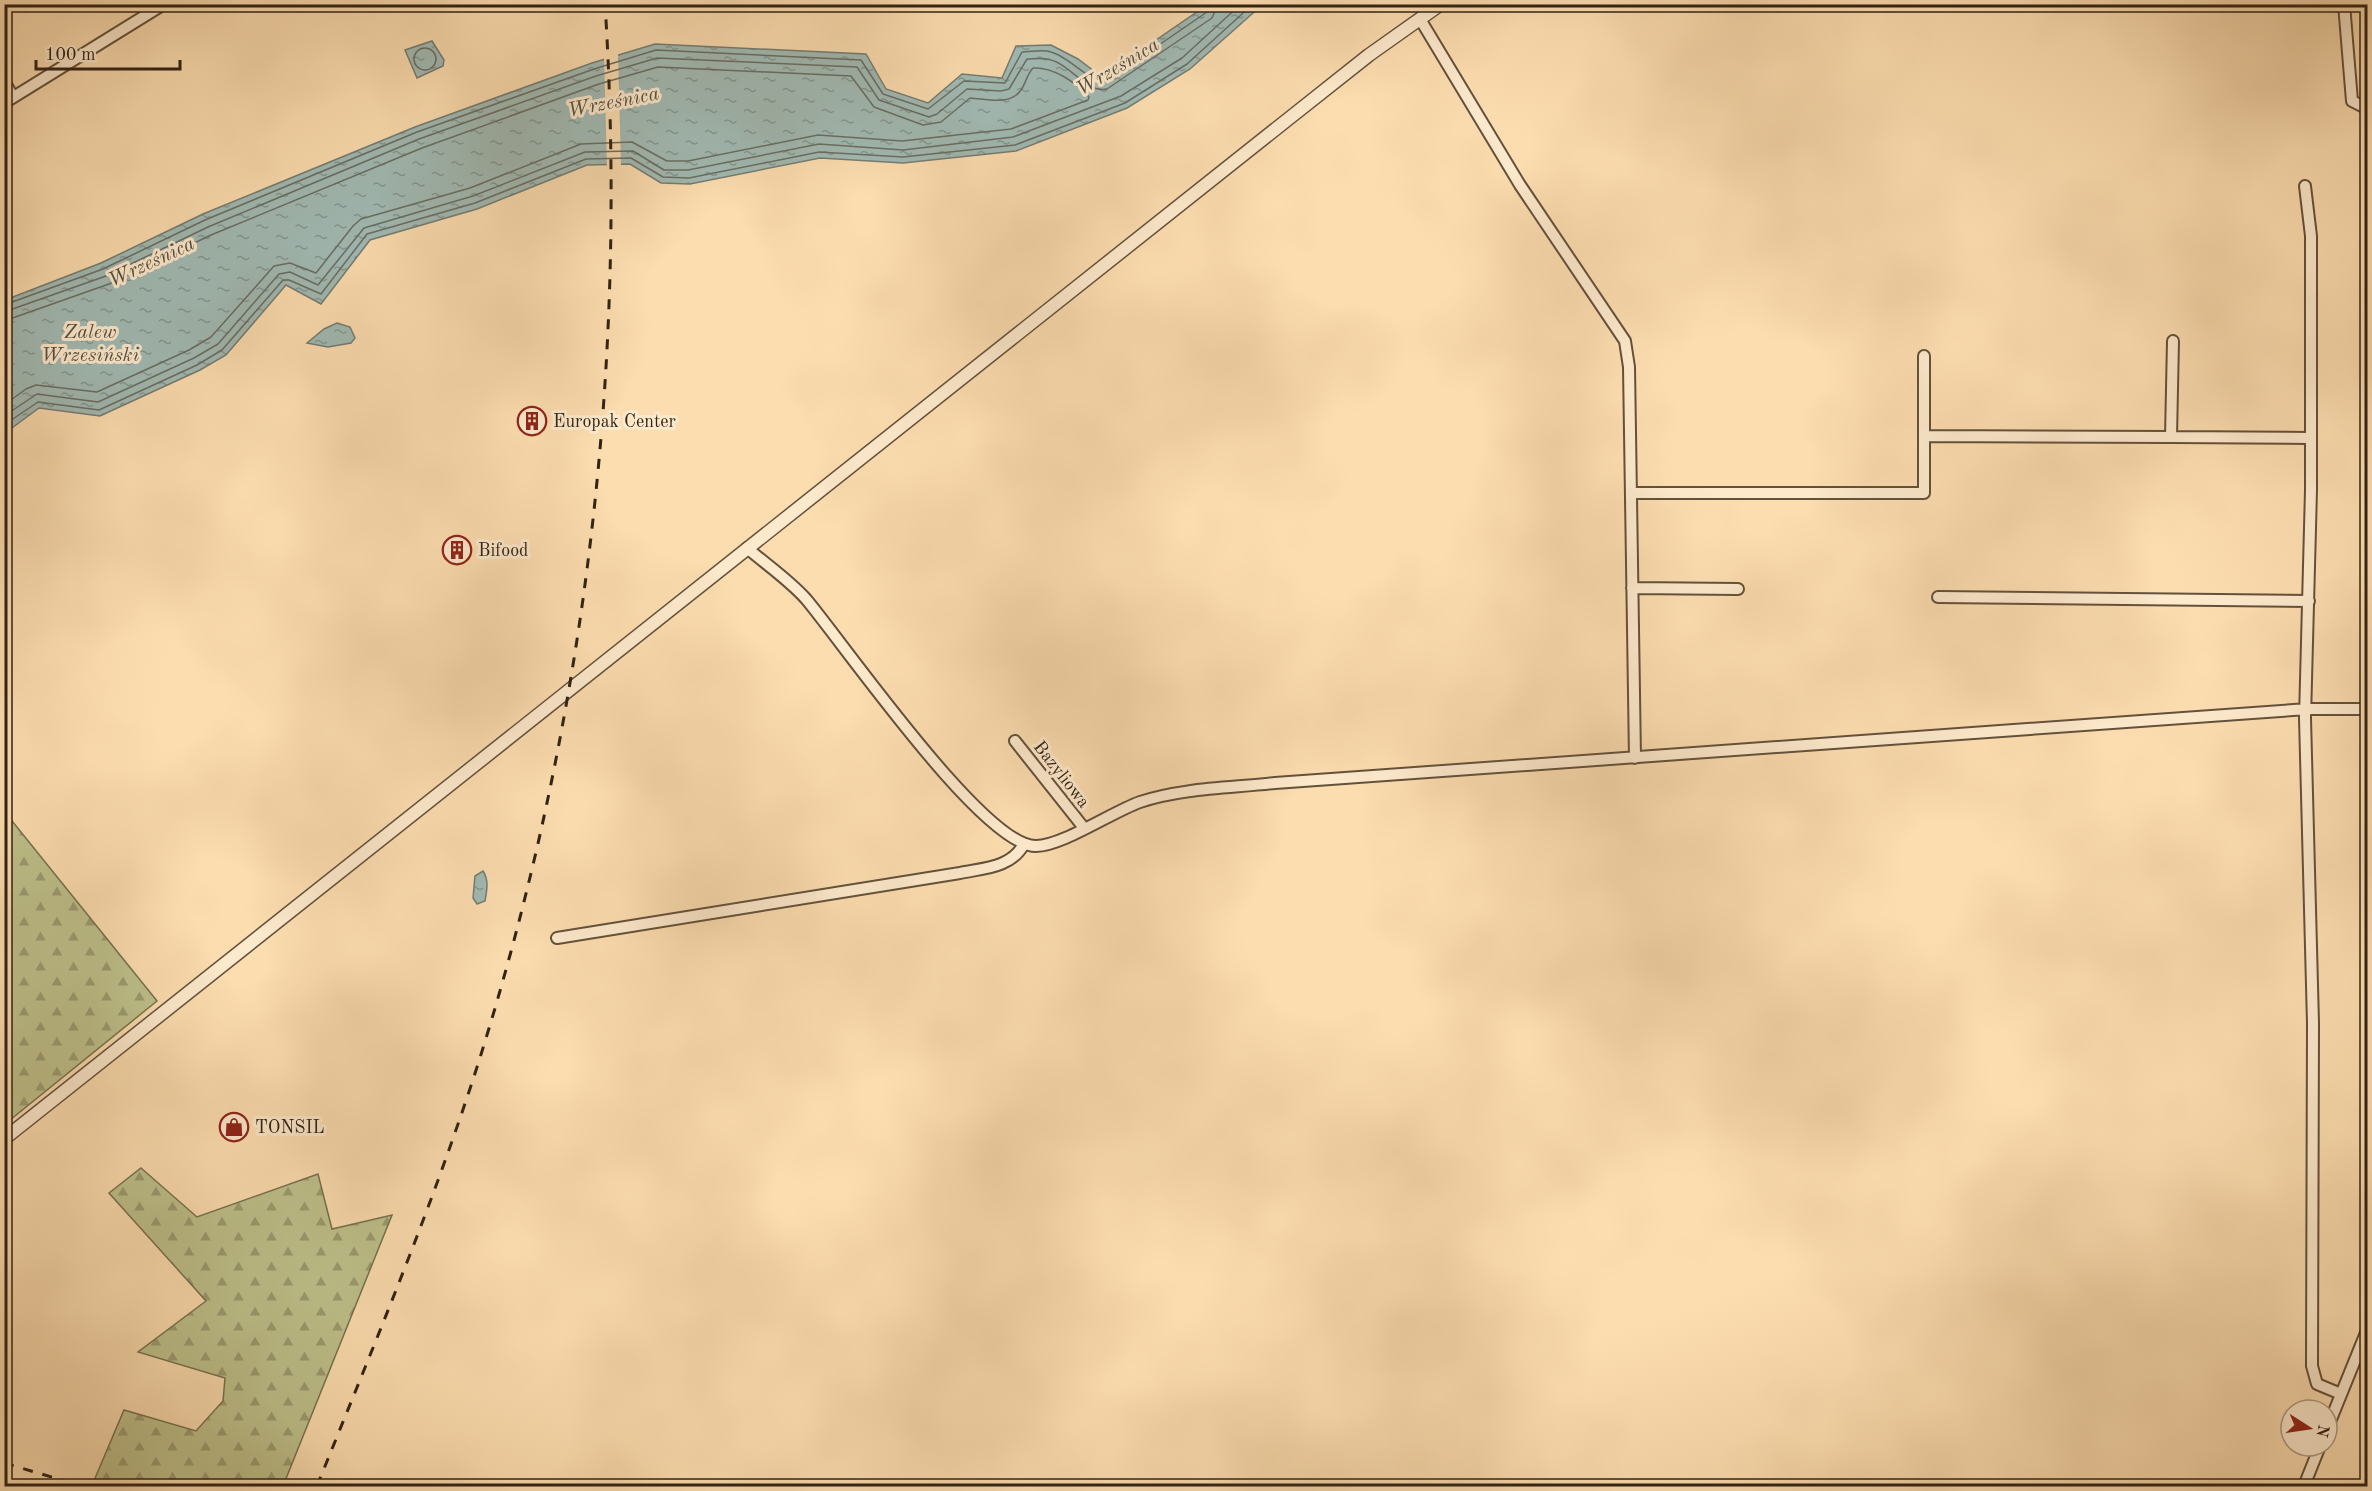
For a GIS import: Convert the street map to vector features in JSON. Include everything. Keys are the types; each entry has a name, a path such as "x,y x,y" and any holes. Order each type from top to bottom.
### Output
{"street":[{"path":"4,81 9,100 164,4"},
{"path":"4,1140 1287,120 1441,4"},
{"path":"2344,4 2352,101 2367,109"},
{"path":"1420,19 1520,185 1626,341 1629,367 1635,758"},
{"path":"2305,186 2311,236 2308,710 2306,718 2313,1023 2312,1366 2317,1384 2341,1394"},
{"path":"2171,437 2173,341"},
{"path":"1631,493 1924,493 1924,356"},
{"path":"1925,436 2310,438"},
{"path":"747,548 804,597 957,788 1004,832 1024,844 1036,846 1052,843 1140,802 1183,793 1287,782 2308,710 2367,709"},
{"path":"1632,588 1738,589"},
{"path":"1938,597 2309,601"},
{"name":"Bazyliowa","path":"1015,741 1084,828"},
{"path":"556,938 960,873 1008,862 1018,856 1024,844"},
{"path":"2339,1399 2367,1328"},
{"path":"2304,1486 2315,1458"}],"green space":[{"path":"4,811 157,1001 5,1124 4,1124"},
{"path":"141,1168 197,1217 318,1174 332,1229 392,1215 283,1486 101,1486 93,1483 124,1410 196,1431 223,1401 225,1378 138,1352 206,1301 109,1193"}],"water":[{"name":"Zalew Wrzesiński","path":"1207,5 1262,5 1190,69 1127,108 1016,151 903,163 820,158 690,184 661,183 630,164 587,165 477,209 370,240 321,304 286,285 226,355 200,370 100,416 39,408 5,433 5,300 101,263 203,214 415,127 592,63 655,44 866,54 886,89 928,103 962,74 1002,78 1016,46 1051,45 1078,59 1102,77"},
{"path":"432,41 444,60 443,66 417,78 405,50"},
{"path":"337,323 350,327 355,338 351,343 328,347 307,343 324,329"},
{"path":"483,871 487,882 485,901 477,904 473,898 475,876"}],"pier":[{"path":"618,52 621,167 607,168 604,56"}],"railway":[{"path":"317,1486 401,1277 460,1118 515,935 547,804 572,673 591,540 603,407 610,273 611,138 605,4"},
{"path":"4,1463 82,1486"}],"place":[{"name":"Europak Center","path":"532,421"},
{"name":"Bifood","path":"457,550"},
{"name":"TONSIL","path":"234,1127"}],"water label":[{"name":"Wrześnica","path":"1117,66"},
{"name":"Wrześnica","path":"613,101"},
{"name":"Wrześnica","path":"151,261"}]}
